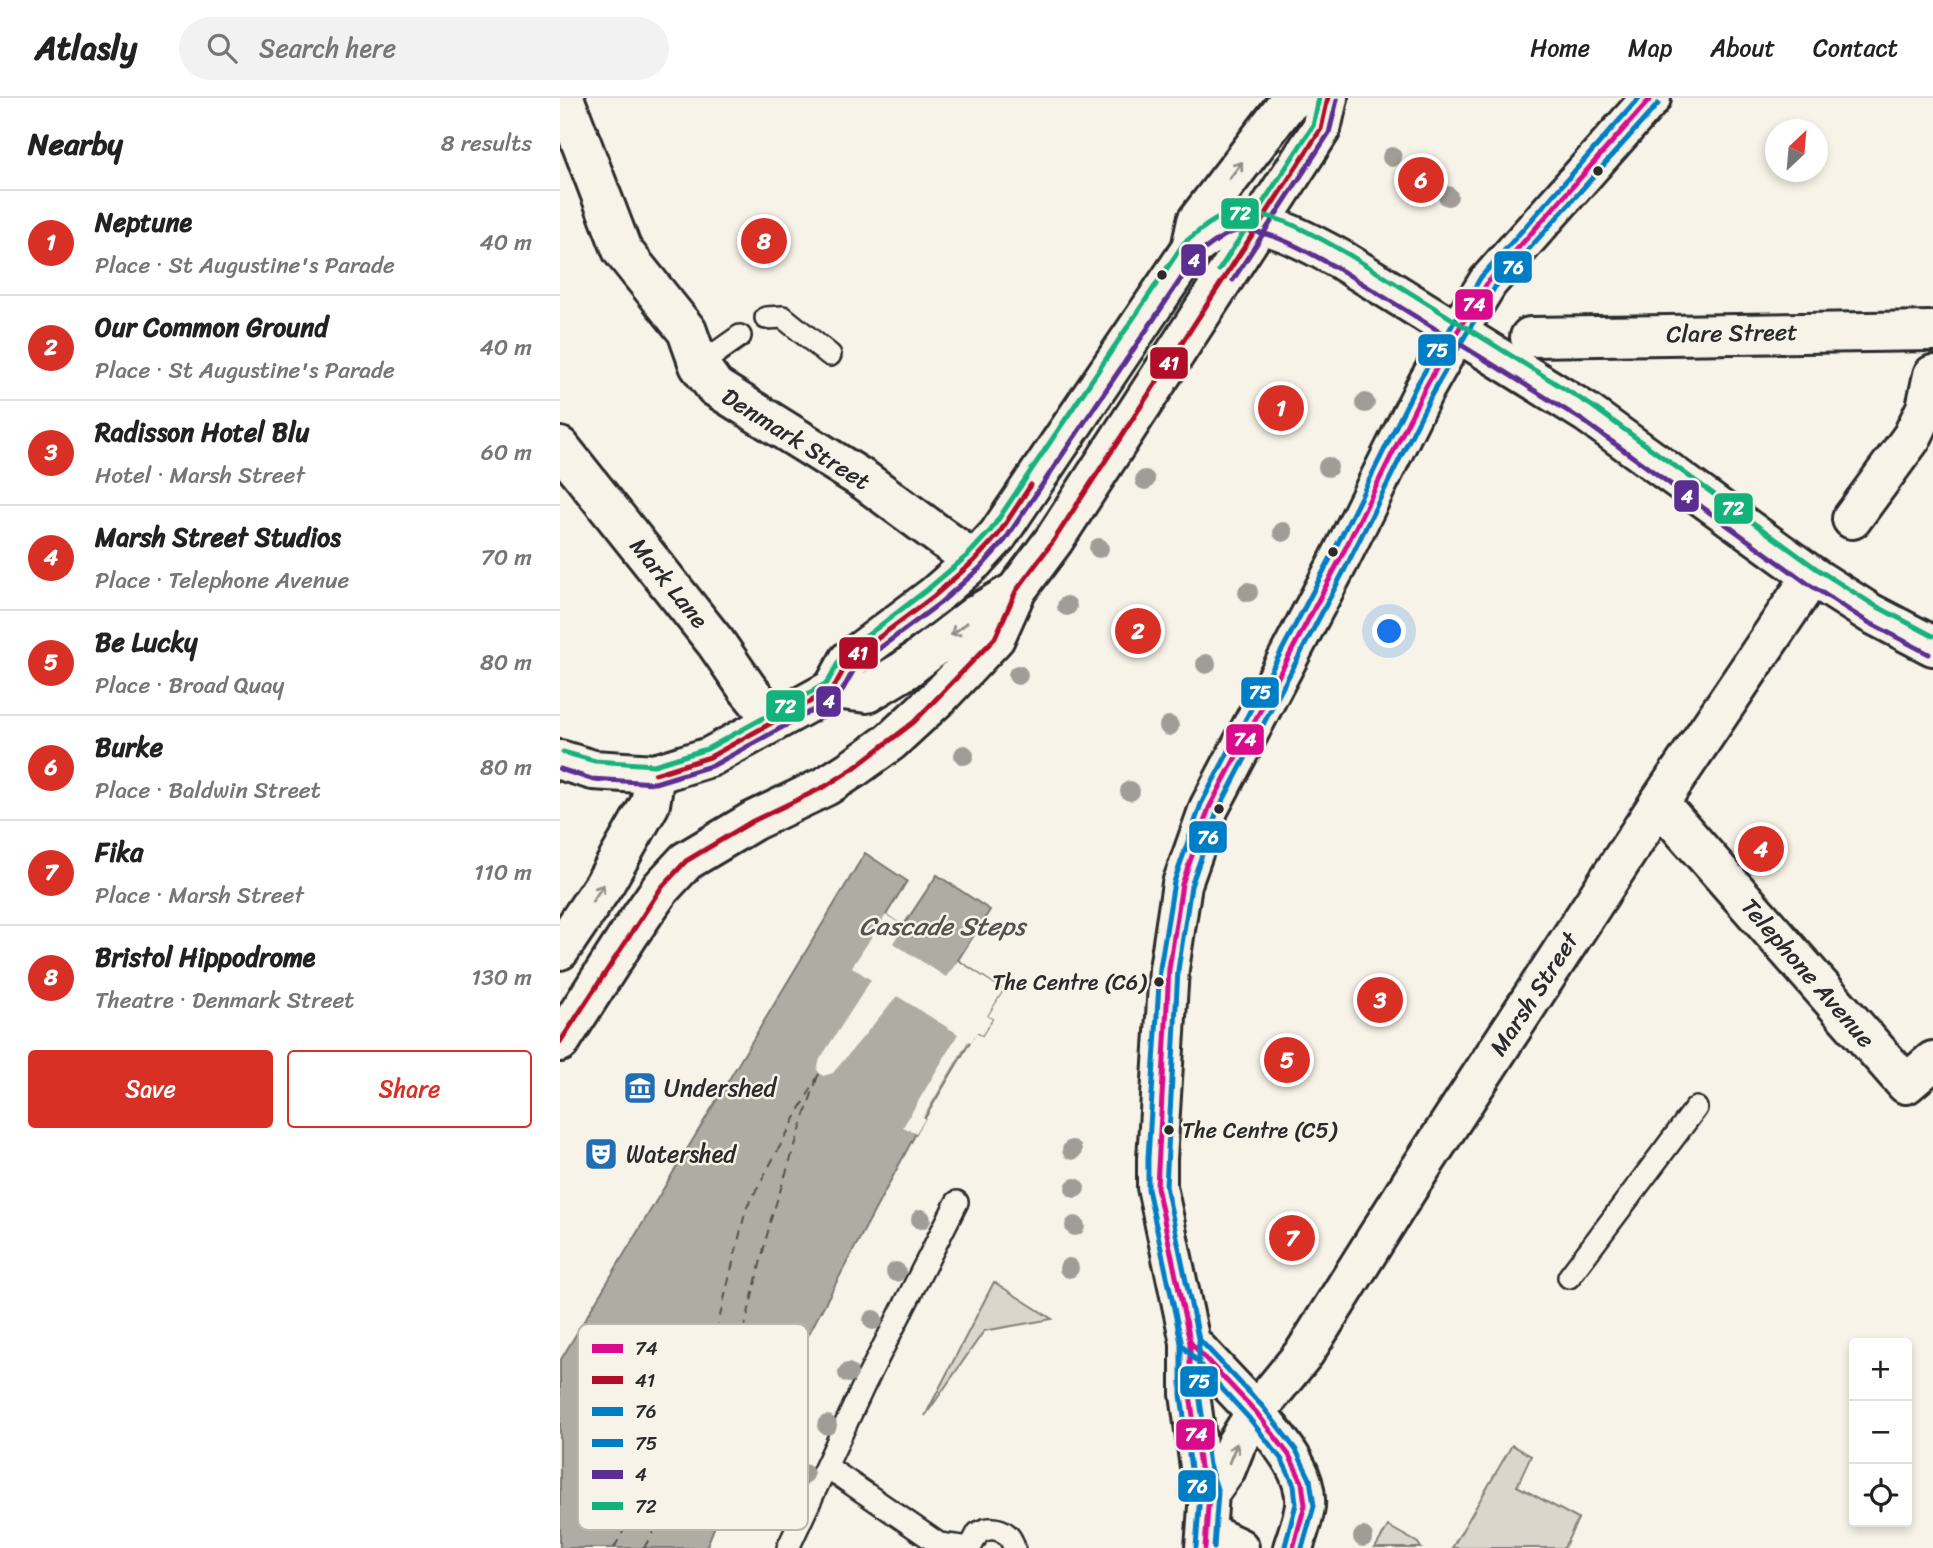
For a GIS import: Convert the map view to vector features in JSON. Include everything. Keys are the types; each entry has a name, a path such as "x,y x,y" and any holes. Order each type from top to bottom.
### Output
{"street":[{"name":"Denmark Street","path":"564,98 622,250 687,331 699,365 715,387 864,480 927,528 986,548"},
{"path":"560,760 593,770 655,774 710,757 833,689 849,660 934,596 986,548 1191,248 1197,221 1286,105 1295,98"},
{"path":"560,1042 661,888 686,861 753,821 826,786 854,768 890,742 942,694 995,638 1016,590 1054,540 1321,129 1328,98"},
{"path":"1217,1543 1209,1493 1200,1467 1190,1394 1190,1342 1157,1178 1169,969 1182,884 1209,808 1338,563 1424,390 1457,332 1488,282 1651,98"},
{"path":"1191,248 1229,223 1259,223 1312,244 1587,413 1812,576 1870,613 1933,646"},
{"name":"Clare Street","path":"1530,337 1933,331"},
{"path":"1852,519 1912,437 1926,408 1933,375"},
{"name":"Mark Lane","path":"560,447 716,642 747,688 774,721"},
{"name":"Marsh Street","path":"1209,1493 1226,1469 1236,1444 1256,1412 1305,1352 1413,1180 1659,803 1812,576"},
{"path":"833,689 867,693 882,685 977,614 1016,590"},
{"path":"560,950 605,883 650,804 655,774"},
{"name":"Telephone Avenue","path":"1659,803 1906,1084 1933,1061"},
{"path":"1190,1342 1256,1412 1289,1455 1302,1482 1305,1505 1293,1548"}],"lane":[{"path":"766,318 783,317 830,355"},
{"path":"699,365 740,336"},
{"path":"1569,1277 1696,1108"},
{"path":"808,1506 864,1385 957,1202"},
{"path":"827,1467 939,1544 970,1548 978,1533 992,1528 1006,1533 1014,1548"},
{"path":"788,1548 797,1530"}],"shaded area":[{"path":"994,1282 1052,1319 984,1331 925,1416"},
{"path":"1512,1445 1531,1456 1517,1486 1578,1519 1564,1548 1452,1548"},
{"path":"1388,1526 1418,1543 1421,1548 1375,1548"}],"water":[{"name":"Cascade Steps","path":"865,853 907,881 886,915 903,926 937,875 990,910 958,960 1003,990 987,1016 992,1019 982,1035 976,1032 916,1133 808,1335 808,1324 582,1324"},
{"path":"578,1331 578,1530 713,1530 706,1548 560,1548 560,1361"}],"pier":[{"path":"886,915 904,926 893,943 946,977 958,961 1003,990 987,1016 992,1019 982,1035 977,1032 971,1042 968,1041 916,1133 903,1127 958,1034 897,996 833,1073 823,1076 817,1070 820,1059 871,980 852,967"}],"ferry route":[{"path":"718,1324 746,1209 819,1074"},
{"path":"745,1324 771,1219 817,1078"},
{"path":"614,1548 624,1530"},
{"path":"644,1548 654,1530"}],"transit line":[{"name":"72","path":"1219,270 1313,126 1319,98"},
{"name":"41","path":"560,1042 661,888 686,861 753,821 826,786 854,768 914,722 995,638 1016,591 1054,540 1321,129 1328,98"},
{"name":"75","path":"1285,1546 1296,1504 1294,1485 1282,1460 1249,1418 1182,1345 1148,1189 1160,968 1174,882 1201,804 1330,559 1416,386 1481,277 1639,98"},
{"name":"74","path":"1293,1548 1305,1505 1302,1482 1289,1455 1256,1412 1190,1342 1157,1187 1169,969 1182,884 1209,808 1338,563 1424,390 1457,332 1488,282 1651,98"},
{"name":"4","path":"1233,280 1329,133 1337,100"},
{"name":"76","path":"1302,1548 1314,1506 1310,1479 1296,1450 1263,1407 1198,1338 1166,1186 1178,970 1191,886 1217,812 1346,567 1432,394 1465,336 1495,287 1658,104"},
{"name":"72","path":"563,752 595,761 654,765 707,749 827,683 843,654 928,589 968,555 991,530 1184,243 1212,222 1230,214 1261,215 1291,224 1348,254 1592,406 1817,569 1874,605 1933,636"},
{"name":"4","path":"560,769 591,779 655,783 714,765 839,696 856,666 940,603 980,568 1005,540 1197,255 1226,235 1242,231 1270,235 1286,241 1339,269 1582,420 1807,583 1866,621 1929,654"},
{"name":"41","path":"655,774 710,757 833,689 849,660 934,596 974,561 998,535 1031,485"},
{"name":"75","path":"1195,1318 1199,1341 1199,1393 1209,1465 1218,1492 1214,1548"},
{"name":"74","path":"1186,1320 1190,1342 1190,1394 1200,1467 1209,1493 1205,1548"},
{"name":"76","path":"1177,1322 1181,1343 1181,1395 1191,1469 1200,1494 1196,1547"}],"place":[{"name":"Burke","path":"1421,180"},
{"name":"Bristol Hippodrome","path":"764,241"},
{"name":"Neptune","path":"1281,408"},
{"name":"Our Common Ground","path":"1138,631"},
{"name":"Marsh Street Studios","path":"1761,849"},
{"name":"The Centre (C6)","path":"1159,982"},
{"name":"Radisson Hotel Blu","path":"1380,1000"},
{"name":"Be Lucky","path":"1287,1060"},
{"name":"Undershed","path":"640,1088"},
{"name":"The Centre (C5)","path":"1169,1130"},
{"name":"Watershed","path":"601,1154"},
{"name":"Fika","path":"1292,1238"}]}
